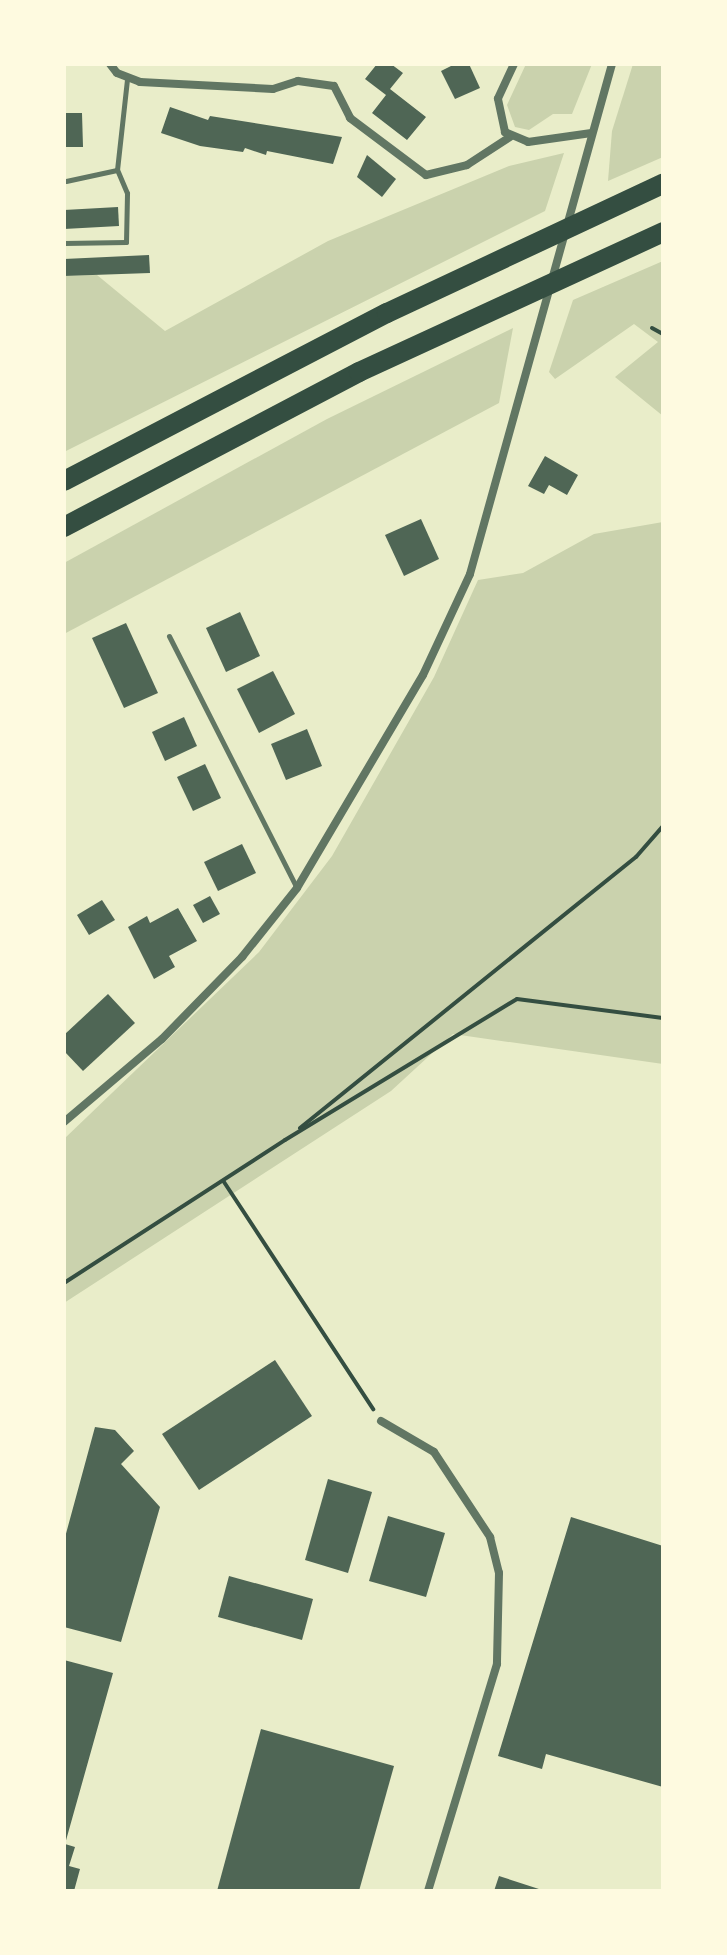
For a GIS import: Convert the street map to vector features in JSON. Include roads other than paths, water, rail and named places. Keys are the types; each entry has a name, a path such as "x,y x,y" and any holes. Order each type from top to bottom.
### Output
{"highway":[{"path":"64,481 387,313 663,184"},
{"path":"64,527 359,372 663,232"}],"street":[{"path":"110,64 127,79 273,89 298,81 334,86 350,118 426,175 467,165 510,137"},
{"path":"514,64 498,99 502,127 510,137 528,142 590,136"},
{"path":"64,1122 162,1039 242,957 297,888 423,675 470,574 612,64"},
{"path":"381,1421 434,1452 490,1537 499,1573 497,1664 428,1891"}],"lane":[{"path":"64,243 126,242 127,193 117,170 127,79"},
{"path":"66,181 117,170"},
{"path":"169,636 297,888"}]}
